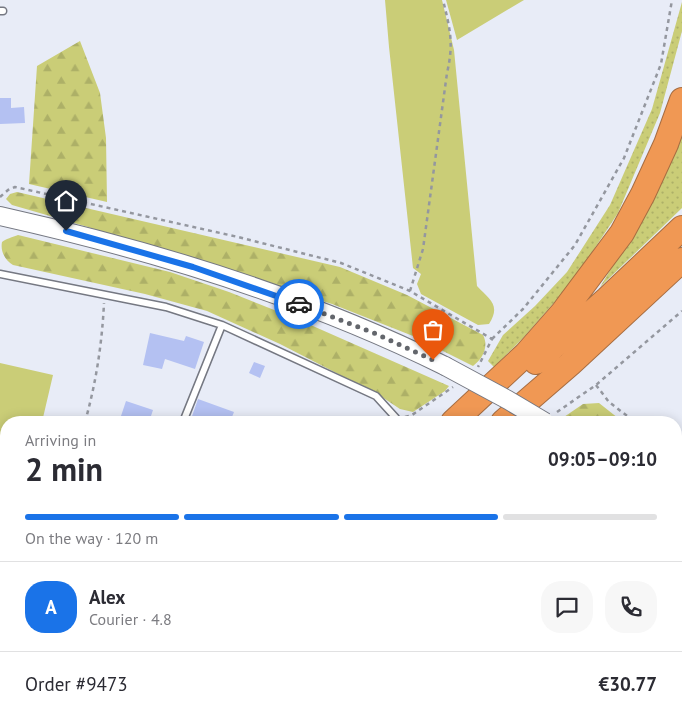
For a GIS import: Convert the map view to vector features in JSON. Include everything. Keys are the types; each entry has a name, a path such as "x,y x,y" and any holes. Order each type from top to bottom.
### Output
{"highway":[{"path":"459,416 526,354 563,312 622,233 643,194 666,144 682,100"},
{"path":"476,416 607,299 682,228"},
{"path":"510,416 570,364 682,260"}],"main road":[{"path":"0,216 122,246 193,267 311,308 374,333 445,366 508,400 545,416"}],"lane":[{"path":"0,274 166,307 222,325 376,396 394,416"},
{"path":"185,416 222,325"}],"path":[{"path":"410,291 422,249 447,73 452,54 449,25 443,0"},
{"path":"478,368 492,339 523,309 575,245 624,158 661,64 672,0"},
{"path":"0,197 8,190 16,187 238,237 341,263 410,291 492,339"},
{"path":"87,416 94,392 102,341 105,294"},
{"path":"553,416 596,385 682,311"},
{"path":"412,416 460,382"},
{"path":"596,385 609,402 627,416"}],"green space":[{"path":"385,0 442,0 454,50 477,286 490,299 494,307 489,324 478,325 421,294 417,284 421,274 413,268"},
{"path":"446,0 524,0 457,40"},
{"path":"682,2 682,31 660,113 618,213 573,281 523,338 494,367 488,361 503,335 535,306 567,272 610,205 652,109"},
{"path":"80,41 100,93 106,138 107,202 29,184 37,66"},
{"path":"682,129 682,208 600,287 652,201"},
{"path":"17,192 340,267 407,295 483,335 485,339 484,352 480,360 473,366 413,336 332,304 12,205 6,199 10,194"},
{"path":"18,235 170,272 229,292 297,319 449,386 445,391 413,412 400,409 379,395 280,344 207,311 145,294 13,265 4,256 2,242"},
{"path":"0,363 53,375 43,416 0,416"},
{"path":"599,403 615,416 565,416 583,404"}],"building":[{"path":"0,98 11,98 11,108 24,107 25,123 0,124"},
{"path":"150,333 184,341 186,336 204,342 195,369 165,359 162,369 143,365"},
{"path":"254,362 265,366 260,378 249,373"},
{"path":"198,399 234,412 232,416 192,416"},
{"path":"126,401 153,410 151,416 121,416"}],"way so far":[{"path":"299,304 374,333 433,360"}],"route":[{"path":"66,231 193,267 299,304"}]}
